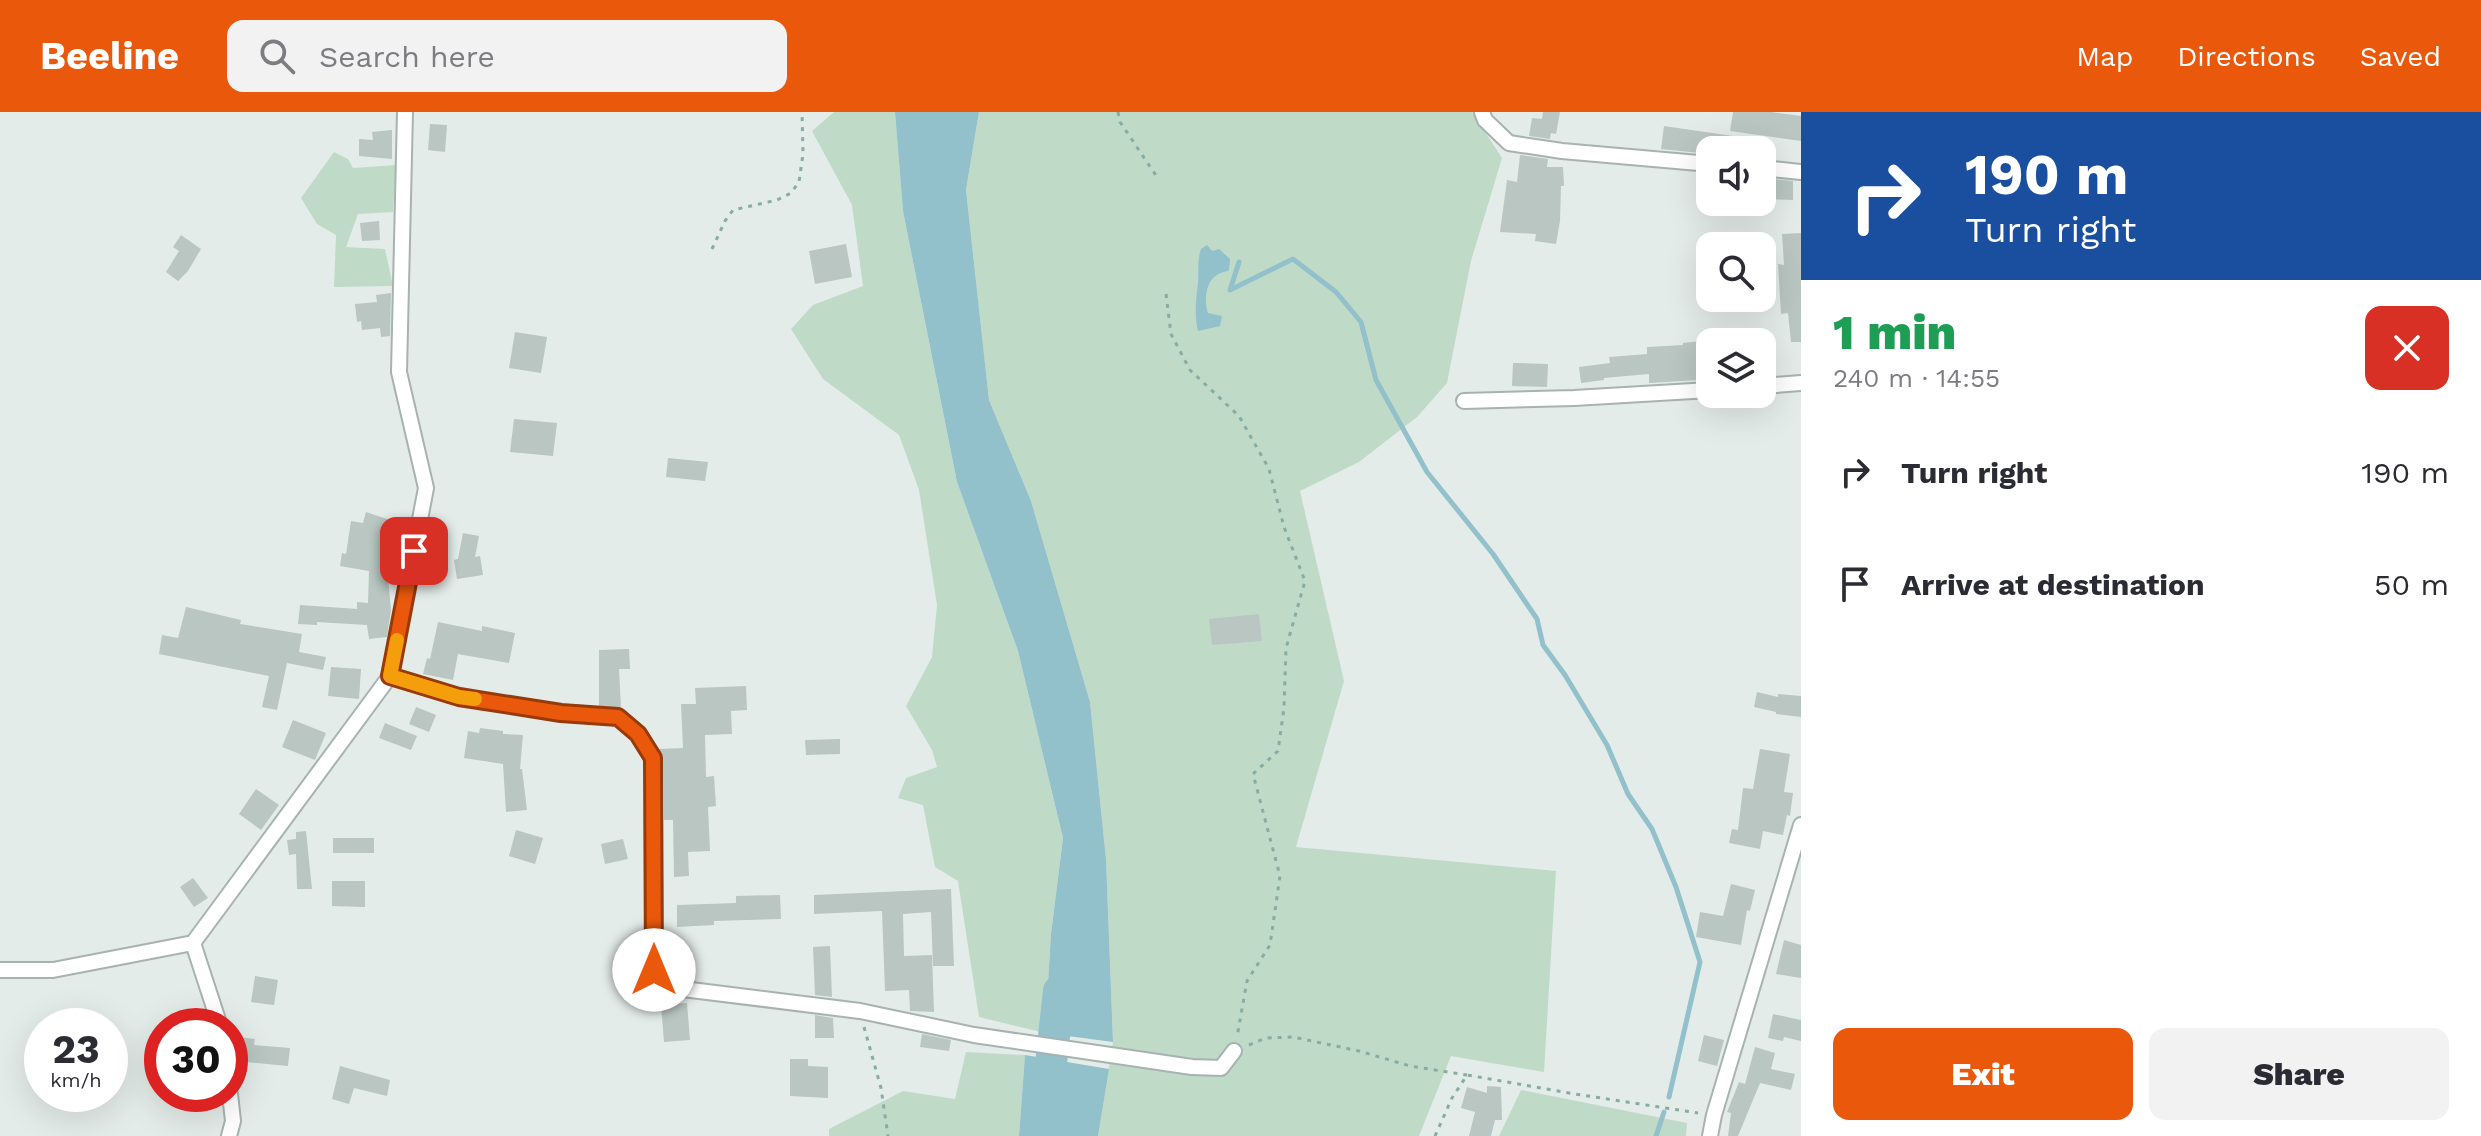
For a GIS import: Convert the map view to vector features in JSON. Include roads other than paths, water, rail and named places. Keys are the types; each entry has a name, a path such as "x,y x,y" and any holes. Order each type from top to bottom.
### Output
{"street":[{"path":"0,970 53,970 193,943 390,676 426,488 399,372 405,112"},
{"path":"1482,112 1485,120 1509,143 1696,163"},
{"path":"1776,169 1801,172"},
{"path":"1776,385 1801,383"},
{"path":"1464,401 1696,391"},
{"path":"390,676 459,697 561,713 618,717 638,734 653,758 654,970 683,989 860,1011 974,1035 1192,1067 1221,1068 1234,1051"},
{"path":"1710,1136 1801,825"},
{"path":"193,943 214,1008"},
{"path":"229,1136 232,1112"}],"water":[{"path":"895,112 979,112 966,190 989,400 1031,501 1090,702 1106,859 1113,1042 1045,1033 1051,934 1063,838 1018,651 957,482 903,211"},
{"path":"1207,245 1212,251 1219,249 1230,259 1229,270 1213,278 1206,292 1208,313 1222,316 1220,326 1198,331 1199,258 1201,249"},
{"path":"1025,1055 1109,1069 1098,1136 1019,1136"}],"waterway":[{"path":"1239,262 1230,290 1293,259 1336,292 1361,322 1376,380 1427,472 1493,554 1537,619 1543,645 1607,745 1628,794 1652,829 1676,887 1700,962 1669,1097"},
{"path":"1043,1136 1059,991"},
{"path":"1656,1136 1664,1112"}]}
